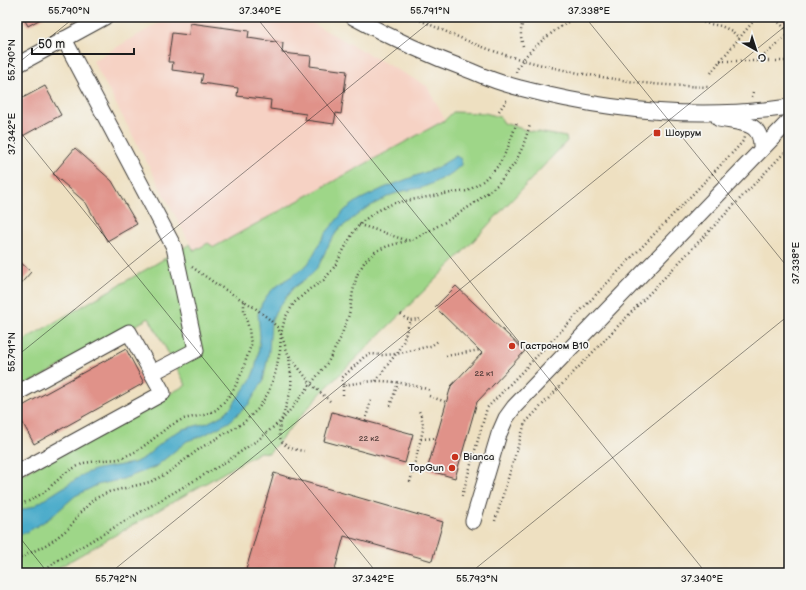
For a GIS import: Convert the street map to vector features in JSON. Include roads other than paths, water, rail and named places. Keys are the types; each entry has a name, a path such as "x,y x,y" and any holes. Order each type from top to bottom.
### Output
{"street":[{"path":"17,64 106,17"},
{"path":"353,17 377,30 453,65 490,79 562,98 634,110 704,113 737,112 789,107"},
{"path":"64,39 174,247 196,350 152,373"},
{"path":"681,112 750,125 755,128 760,136 761,150"},
{"path":"473,521 499,434 510,412 789,120"},
{"path":"17,393 129,332 163,393 17,473"}],"water":[{"path":"456,156 461,159 461,165 452,173 421,188 391,195 365,209 338,230 330,242 319,265 312,274 293,288 275,312 271,323 269,351 263,381 249,404 229,422 202,436 187,441 155,467 123,479 97,485 75,496 50,518 27,532 17,536 17,512 34,506 86,473 98,469 134,463 145,457 171,435 183,429 207,423 223,415 232,406 251,379 255,369 260,337 258,314 262,303 269,293 308,264 325,234 345,210 359,200 384,188 438,167"}],"place":[{"name":"Шоурум","path":"657,133"},
{"name":"Гастроном B10","path":"512,346"},
{"name":"Bianca","path":"455,457"},
{"name":"TopGun","path":"452,468"}]}
